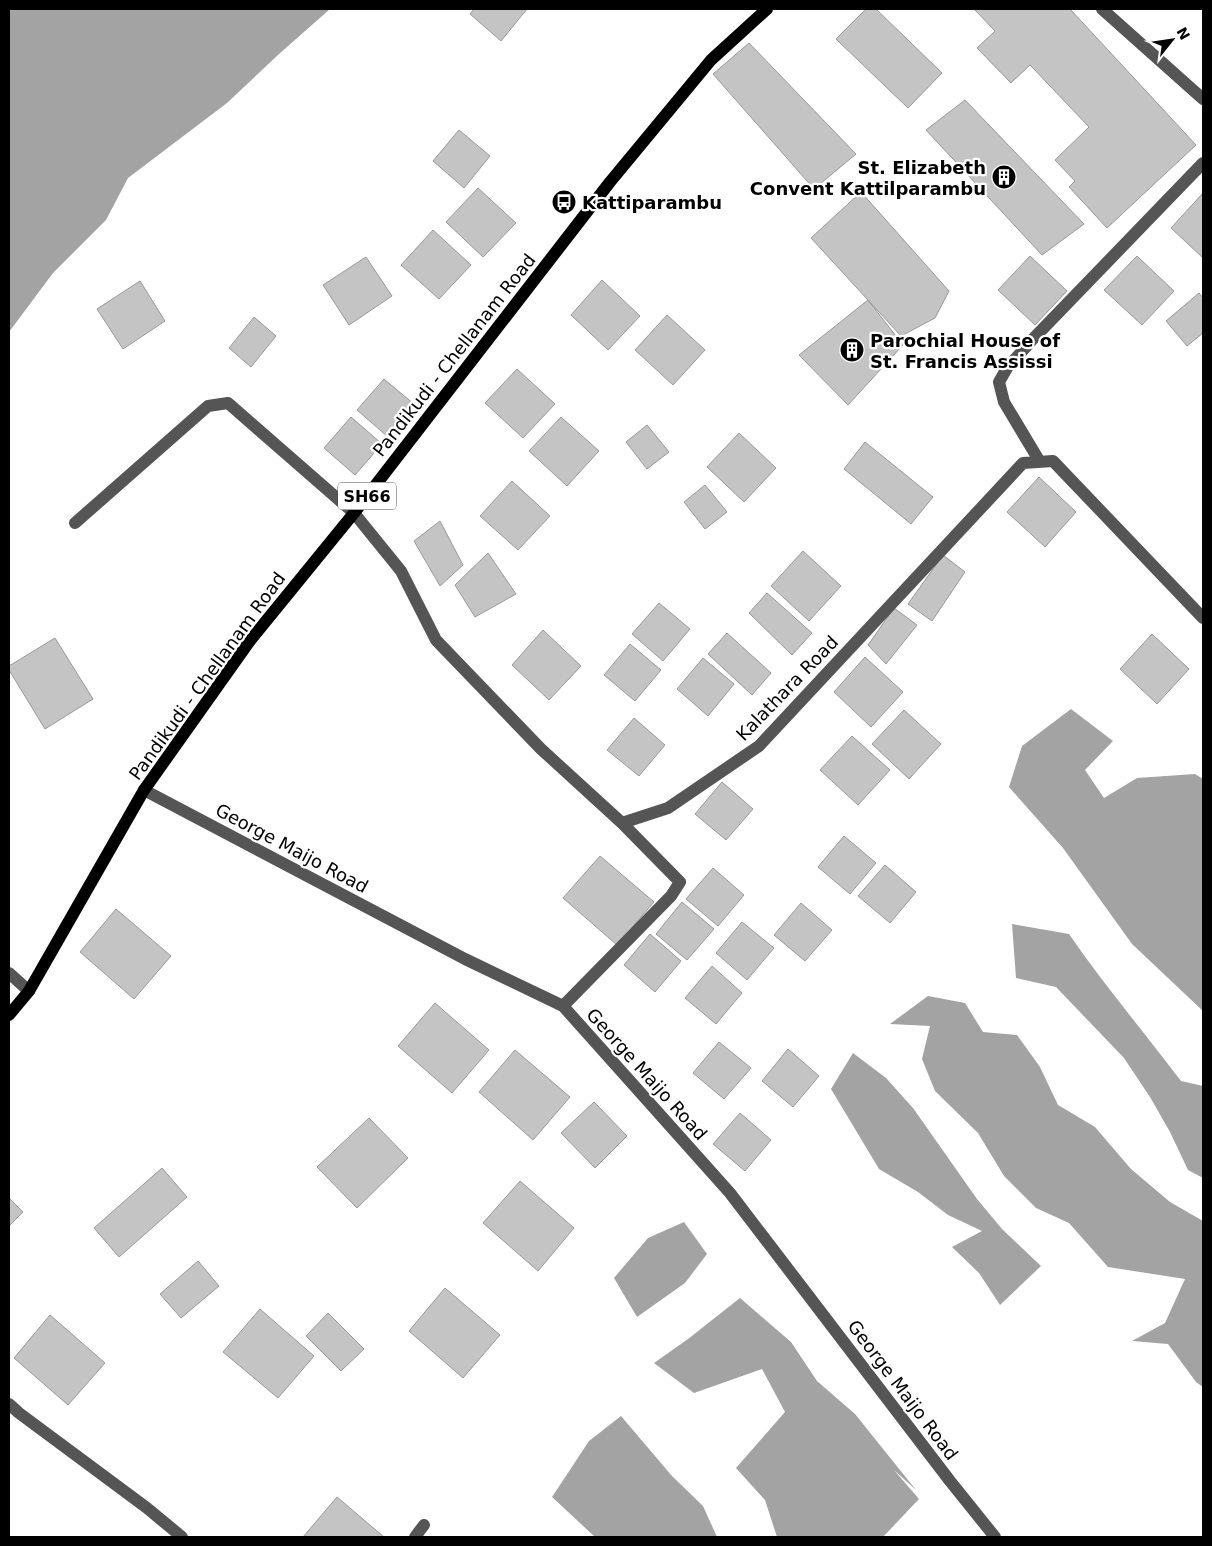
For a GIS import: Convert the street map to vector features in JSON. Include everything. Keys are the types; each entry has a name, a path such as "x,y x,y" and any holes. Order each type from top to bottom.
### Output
{"main road":[{"name":"Pandikudi - Chellanam Road","path":"9,1015 29,991 144,790 249,642 354,513 610,182 711,60 767,9"}],"street":[{"path":"1102,9 1203,99"},
{"path":"1203,163 1032,340 1007,368 999,382 1004,402 1040,462 1053,461 1203,618"},
{"path":"74,523 208,406 228,403 354,513 401,571 436,640 541,749 622,823 680,882 671,896 563,1006"},
{"name":"Kalathara Road","path":"622,823 668,808 759,746 1023,463 1040,462"},
{"name":"George Maijo Road","path":"144,790 465,959 563,1006 730,1193 995,1537"},
{"path":"9,973 29,991"},
{"path":"9,1404 147,1508 182,1537"},
{"path":"415,1537 424,1525"}],"shaded area":[{"path":"9,9 330,9 227,103 128,178 106,220 53,273 9,332"},
{"path":"1071,709 1113,741 1085,770 1104,798 1137,778 1195,774 1203,779 1203,1011 1132,944 1063,848 1009,787 1022,746"},
{"path":"1012,924 1069,934 1181,1081 1203,1086 1203,1178 1188,1170 1170,1132 1150,1097 1124,1058 1056,987 1016,978"},
{"path":"928,996 965,1003 983,1032 1017,1035 1040,1067 1058,1105 1095,1127 1131,1169 1170,1202 1203,1221 1203,1387 1196,1382 1168,1344 1132,1341 1165,1323 1185,1279 1108,1267 1069,1223 1036,1208 1004,1176 978,1133 935,1091 922,1059 930,1026 890,1024"},
{"path":"853,1053 886,1078 913,1108 977,1199 1002,1229 1041,1266 1000,1305 979,1273 952,1247 982,1231 948,1215 918,1192 879,1169 831,1089"},
{"path":"684,1222 707,1254 685,1283 637,1317 614,1278 648,1238"},
{"path":"740,1298 791,1342 817,1381 855,1414 916,1490 894,1470 919,1499 883,1537 777,1537 765,1500 736,1468 785,1412 762,1369 694,1393 654,1363"},
{"path":"621,1416 672,1476 703,1506 717,1537 595,1537 552,1497 589,1441"}],"building":[{"path":"474,9 527,9 501,41 470,14"},
{"path":"866,9 876,9 942,73 908,108 836,39"},
{"path":"974,9 1070,9 1196,145 1107,228 1069,187 1075,181 1055,160 1089,127 1030,65 1011,83 977,48 995,31"},
{"path":"749,43 856,154 814,189 713,74"},
{"name":"St. Elizabeth Convent Kattilparambu","path":"965,100 1084,224 1042,255 926,130"},
{"path":"459,130 490,156 464,188 433,161"},
{"path":"478,188 516,223 483,257 446,222"},
{"path":"861,192 949,291 935,318 901,336 811,238"},
{"path":"1203,193 1203,258 1171,228"},
{"path":"433,230 471,265 439,299 401,265"},
{"path":"1030,256 1067,291 1035,325 998,290"},
{"path":"1137,256 1174,291 1142,325 1104,290"},
{"path":"366,257 392,296 349,325 323,285"},
{"path":"602,280 640,316 608,350 571,315"},
{"path":"140,281 165,321 123,349 97,309"},
{"path":"1199,293 1203,298 1203,333 1187,346 1166,321"},
{"name":"Parochial House of St. Francis Assissi","path":"868,300 903,345 848,405 799,355"},
{"path":"667,315 705,350 673,385 635,350"},
{"path":"254,317 276,336 251,367 229,348"},
{"path":"517,369 555,404 523,438 485,403"},
{"path":"384,379 415,405 388,437 357,410"},
{"path":"351,417 382,444 355,475 324,448"},
{"path":"561,417 599,451 567,486 529,451"},
{"path":"647,425 669,452 647,469 626,442"},
{"path":"739,433 776,468 744,502 707,467"},
{"path":"865,442 933,497 911,524 844,469"},
{"path":"1039,477 1076,512 1045,547 1007,512"},
{"path":"512,481 550,516 518,550 480,516"},
{"path":"705,485 727,512 705,529 684,502"},
{"path":"440,521 463,565 440,586 414,541"},
{"path":"803,551 841,586 809,621 771,586"},
{"path":"488,553 516,594 475,617 455,585"},
{"path":"943,555 965,572 932,621 908,604"},
{"path":"767,593 812,633 792,655 749,613"},
{"path":"659,603 690,629 663,661 632,634"},
{"path":"894,608 917,625 886,664 868,645"},
{"path":"543,630 581,666 549,700 512,665"},
{"path":"727,633 771,673 752,695 708,654"},
{"path":"1152,634 1189,669 1157,704 1120,669"},
{"path":"55,638 93,699 45,729 9,670 9,666"},
{"path":"630,644 661,670 635,701 604,675"},
{"path":"865,657 903,692 871,727 834,692"},
{"path":"703,658 734,684 708,716 677,689"},
{"path":"904,710 941,744 909,779 872,744"},
{"path":"634,718 665,745 639,776 607,750"},
{"path":"852,736 890,770 858,805 820,770"},
{"path":"722,782 753,809 726,840 695,814"},
{"path":"844,836 876,863 850,894 818,867"},
{"path":"600,856 654,902 617,945 563,898"},
{"path":"885,865 916,892 890,923 858,896"},
{"path":"713,868 744,895 718,926 686,899"},
{"path":"682,902 714,929 687,960 656,934"},
{"path":"801,903 832,930 805,961 774,935"},
{"path":"116,909 171,956 134,999 80,952"},
{"path":"742,922 774,948 747,980 716,953"},
{"path":"650,934 681,961 655,992 624,965"},
{"path":"712,966 742,993 716,1024 685,998"},
{"path":"435,1003 489,1050 452,1093 398,1046"},
{"path":"719,1042 751,1068 724,1099 693,1073"},
{"path":"788,1049 819,1076 793,1107 762,1081"},
{"path":"515,1050 570,1097 533,1140 479,1092"},
{"path":"594,1102 627,1136 595,1168 561,1133"},
{"path":"740,1113 771,1140 745,1171 713,1144"},
{"path":"369,1118 408,1158 357,1208 317,1167"},
{"path":"162,1168 187,1197 119,1257 94,1228"},
{"path":"520,1181 574,1228 538,1271 483,1223"},
{"path":"9,1198 23,1212 9,1226"},
{"path":"198,1261 219,1286 181,1318 160,1294"},
{"path":"445,1288 500,1335 463,1378 409,1331"},
{"path":"260,1309 314,1356 278,1398 223,1352"},
{"path":"328,1313 364,1349 341,1371 306,1336"},
{"path":"50,1315 105,1363 68,1405 14,1358"},
{"path":"337,1497 384,1537 303,1537"}],"place":[{"name":"St. Elizabeth Convent Kattilparambu","path":"1004,177"},
{"name":"Kattiparambu","path":"564,202"},
{"name":"Parochial House of St. Francis Assissi","path":"852,350"}]}
